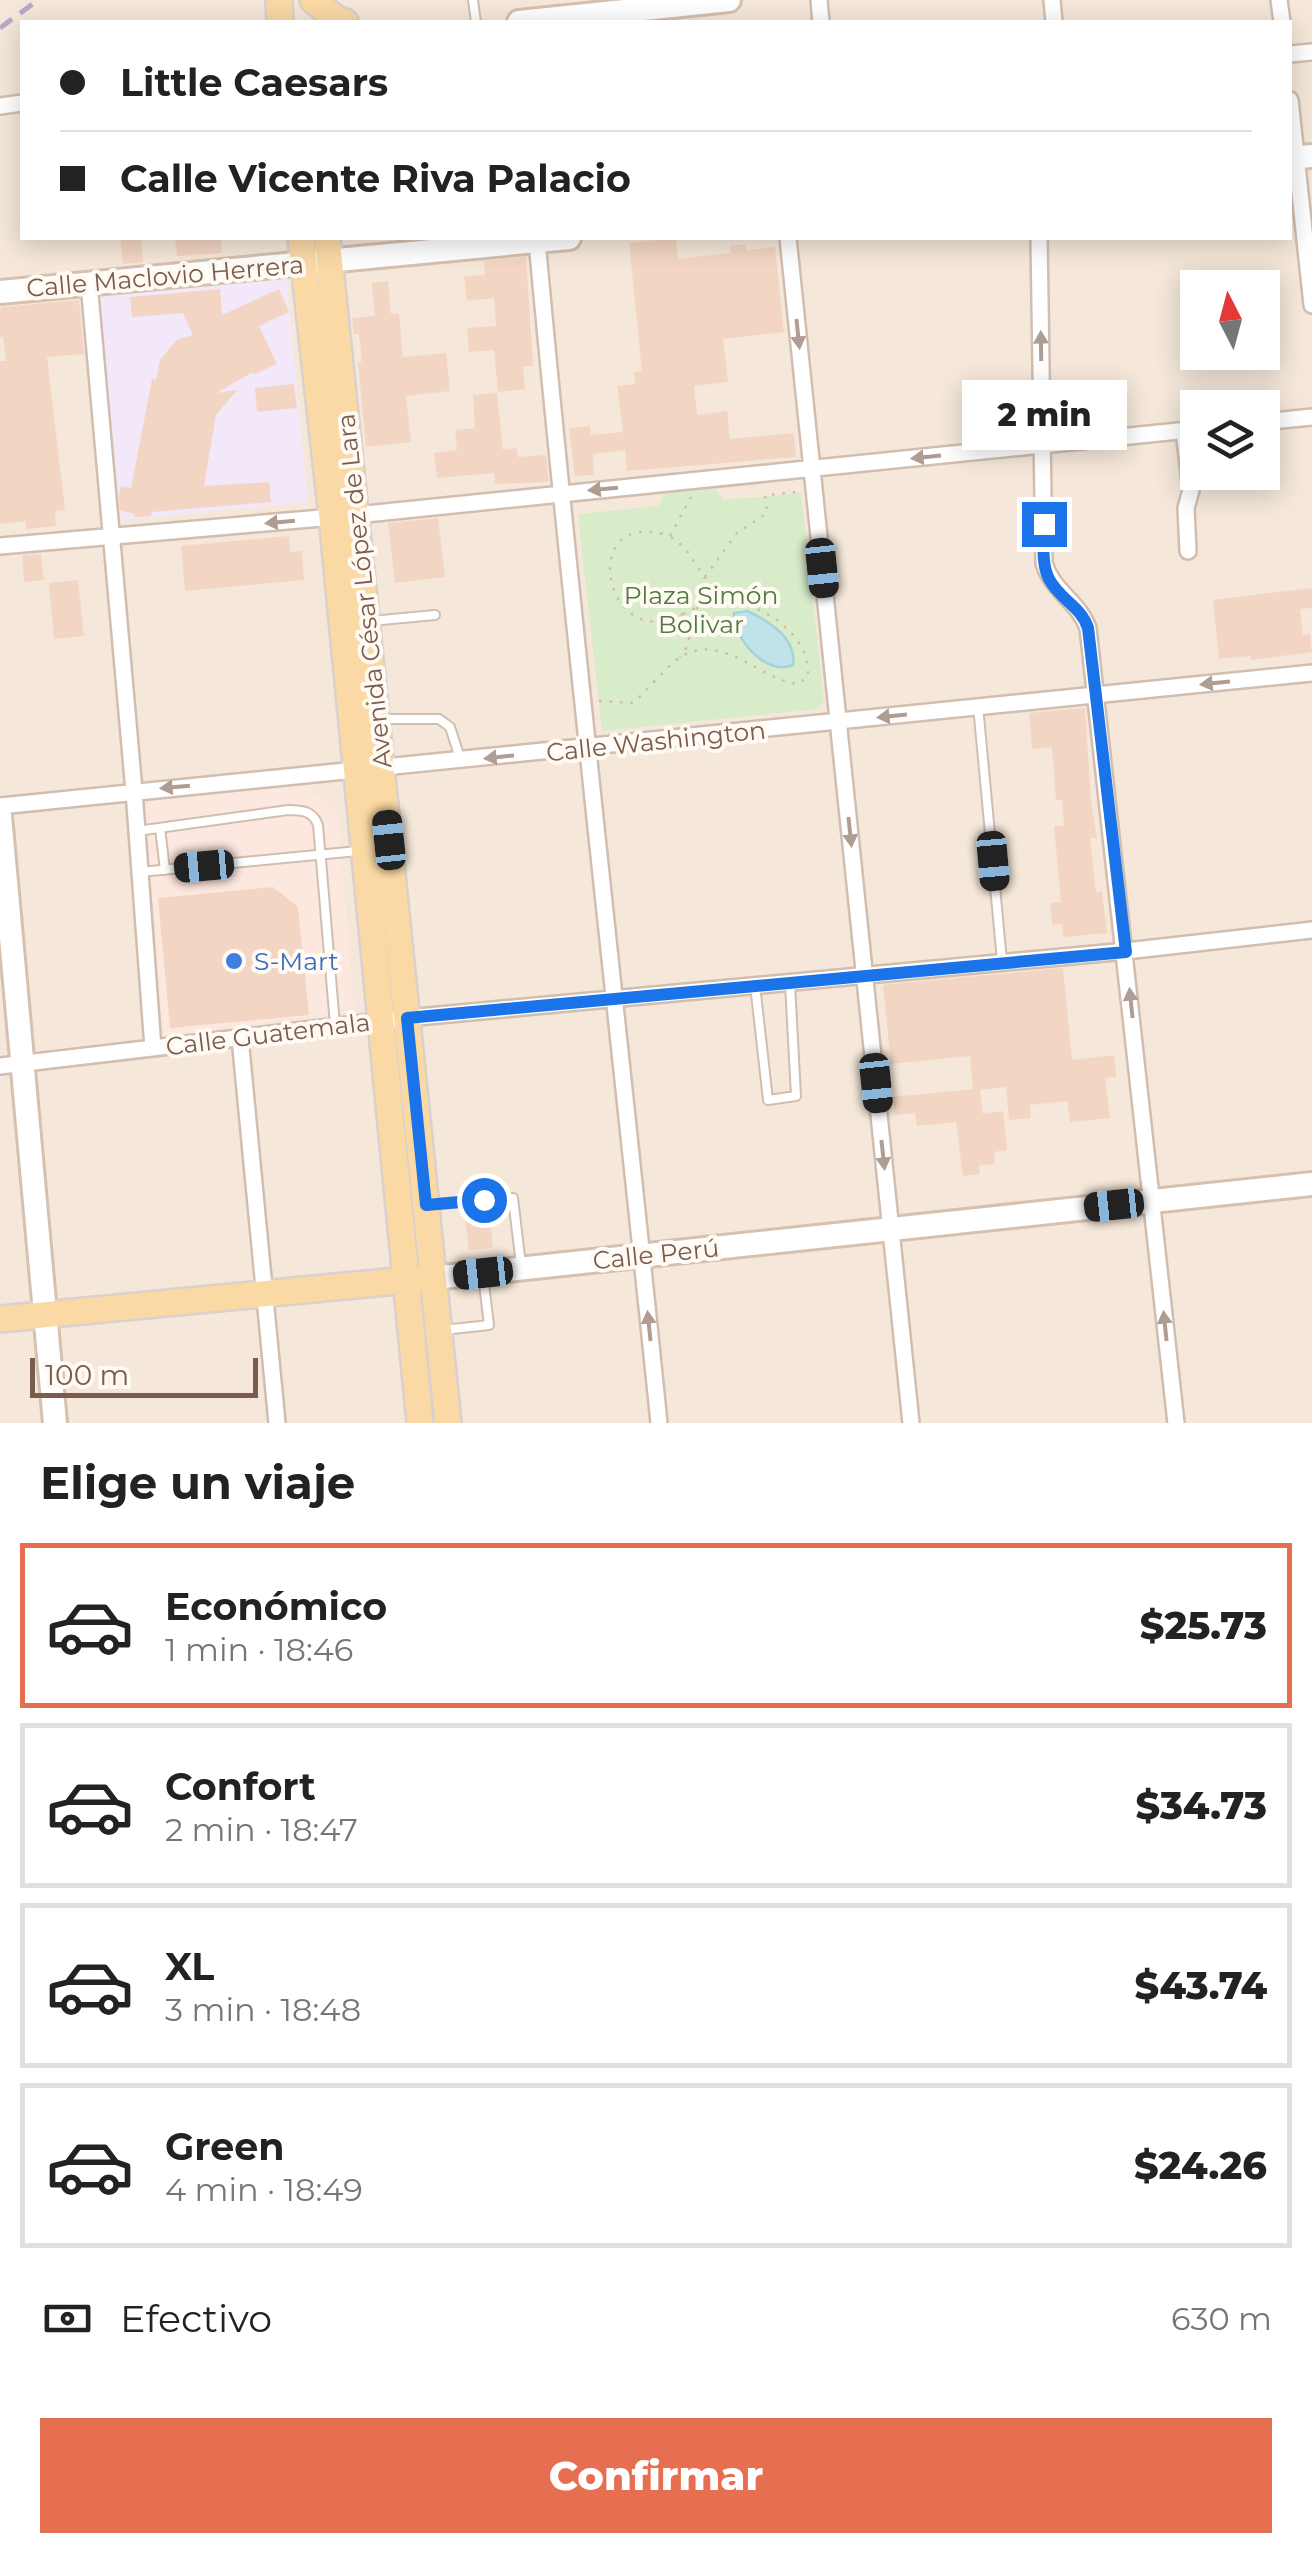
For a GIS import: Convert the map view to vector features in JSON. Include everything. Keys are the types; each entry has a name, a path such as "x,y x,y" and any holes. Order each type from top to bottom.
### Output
{"main road":[{"path":"314,0 339,20"},
{"name":"Avenida César López de Lara","path":"320,254 344,516 355,772 420,1423"},
{"name":"Avenida César López de Lara","path":"344,516 367,622 448,1423"},
{"name":"Calle Perú","path":"0,1319 434,1278"}],"street":[{"path":"529,20 596,7 729,0"},
{"path":"1292,113 1312,305"},
{"name":"Calle Maclovio Herrera","path":"0,292 320,254 548,240"},
{"path":"788,240 910,1423"},
{"path":"1039,240 1044,564 1058,592 1084,614 1088,628 1176,1423"},
{"path":"537,241 581,702 660,1423"},
{"path":"89,284 134,791 152,1048"},
{"path":"1280,420 1312,417"},
{"path":"0,546 344,516 1180,431"},
{"path":"1188,551 1186,508 1191,490"},
{"name":"Calle Washington","path":"0,806 1312,673"},
{"path":"0,816 11,1064 47,1314 56,1423"},
{"name":"Calle Guatemala","path":"11,1064 407,1018 1126,952 1312,930"},
{"path":"240,1038 277,1423"},
{"name":"Calle Perú","path":"434,1278 1312,1184"}],"lane":[{"path":"367,622 435,615"},
{"path":"978,706 1002,962"},
{"path":"377,719 439,719 450,727 461,761"},
{"path":"137,831 304,810 317,821 336,1026"},
{"path":"160,828 165,870"},
{"path":"140,872 363,851"},
{"path":"754,985 768,1100 796,1096 790,982"},
{"path":"426,1205 514,1198 522,1269"},
{"path":"438,1330 490,1325 483,1273"}],"path":[{"path":"670,536 691,499 689,480"},
{"path":"581,702 633,703 687,647 705,578 737,533 767,513 765,495 814,490"},
{"path":"679,658 713,650 729,652 781,682 798,684 808,676 809,664 803,649 790,632 752,605 716,598 673,619 650,620 632,614 620,604 607,570 614,549 630,534 651,530 670,536 684,547 705,578"}],"shaded area":[{"path":"0,0 1312,0 1312,1423 0,1423"},
{"path":"286,276 308,502 121,520 99,303 107,292"},
{"path":"294,785 309,789 338,815 354,1011 164,1036 145,809 150,802"}],"green space":[{"name":"Plaza Simón Bolivar","path":"715,489 724,500 801,493 824,701 817,709 602,731 578,514 658,506 664,494"}],"water":[{"path":"747,611 772,625 786,639 793,665 772,665 745,644 734,613"}],"building":[{"path":"120,240 141,240 143,262 123,264"},
{"path":"175,240 221,240 222,253 177,256"},
{"path":"676,240 678,259 731,253 730,246 746,244 746,250 775,247 784,332 723,339 728,382 694,386 697,415 727,411 730,439 794,433 796,457 627,471 625,450 593,454 594,475 575,476 569,428 590,426 591,435 623,432 617,386 635,384 634,372 642,371 629,243"},
{"path":"526,257 533,366 523,366 525,389 498,392 494,350 469,352 467,328 496,326 494,298 467,301 464,276 485,275 484,261"},
{"path":"388,281 391,314 399,314 403,357 446,353 450,391 406,396 411,442 366,447 358,362 362,361 359,334 354,334 352,318 375,316 372,283"},
{"path":"220,289 222,315 279,289 289,312 259,326 277,364 253,372 216,393 237,390 216,415 204,486 269,482 271,502 152,512 151,516 135,517 120,511 121,486 131,488 152,379 156,380 160,360 178,339 193,335 183,313 132,317 130,297"},
{"path":"79,300 84,354 47,357 65,510 55,511 56,526 26,529 26,521 0,524 0,361 6,361 0,337 0,310"},
{"path":"294,384 297,408 257,412 255,388"},
{"path":"497,393 503,450 517,448 518,457 546,455 549,482 495,484 494,473 437,478 434,453 457,450 455,430 475,428 473,395"},
{"path":"438,518 445,577 395,583 388,523"},
{"path":"289,536 290,552 302,551 304,580 185,591 181,546"},
{"path":"41,554 44,580 24,582 22,555"},
{"path":"78,580 84,636 54,639 49,583"},
{"path":"1312,588 1312,608 1300,609 1303,635 1310,634 1312,652 1251,660 1251,656 1219,659 1213,600"},
{"path":"1085,708 1097,838 1090,838 1096,892 1102,891 1107,933 1063,937 1062,924 1052,925 1050,903 1061,902 1054,826 1064,826 1062,800 1056,800 1052,747 1032,749 1029,713"},
{"name":"S-Mart","path":"273,887 298,907 309,1015 170,1028 158,898"},
{"path":"1063,968 1072,1060 1114,1055 1116,1077 1105,1078 1110,1118 1070,1122 1067,1101 1030,1105 1031,1118 1009,1120 1006,1087 980,1090 983,1114 1003,1111 1007,1150 994,1152 995,1164 979,1165 980,1174 963,1176 956,1122 917,1126 915,1113 895,1115 893,1097 973,1089 970,1056 891,1064 883,985"},
{"path":"489,1207 493,1248 469,1250 464,1210"}],"railway":[{"path":"0,28 38,0"}],"place":[{"name":"S-Mart","path":"234,961"}],"route":[{"path":"484,1200 426,1205 407,1018 1126,952 1088,628 1084,614 1049,579 1044,564 1044,524"}]}
